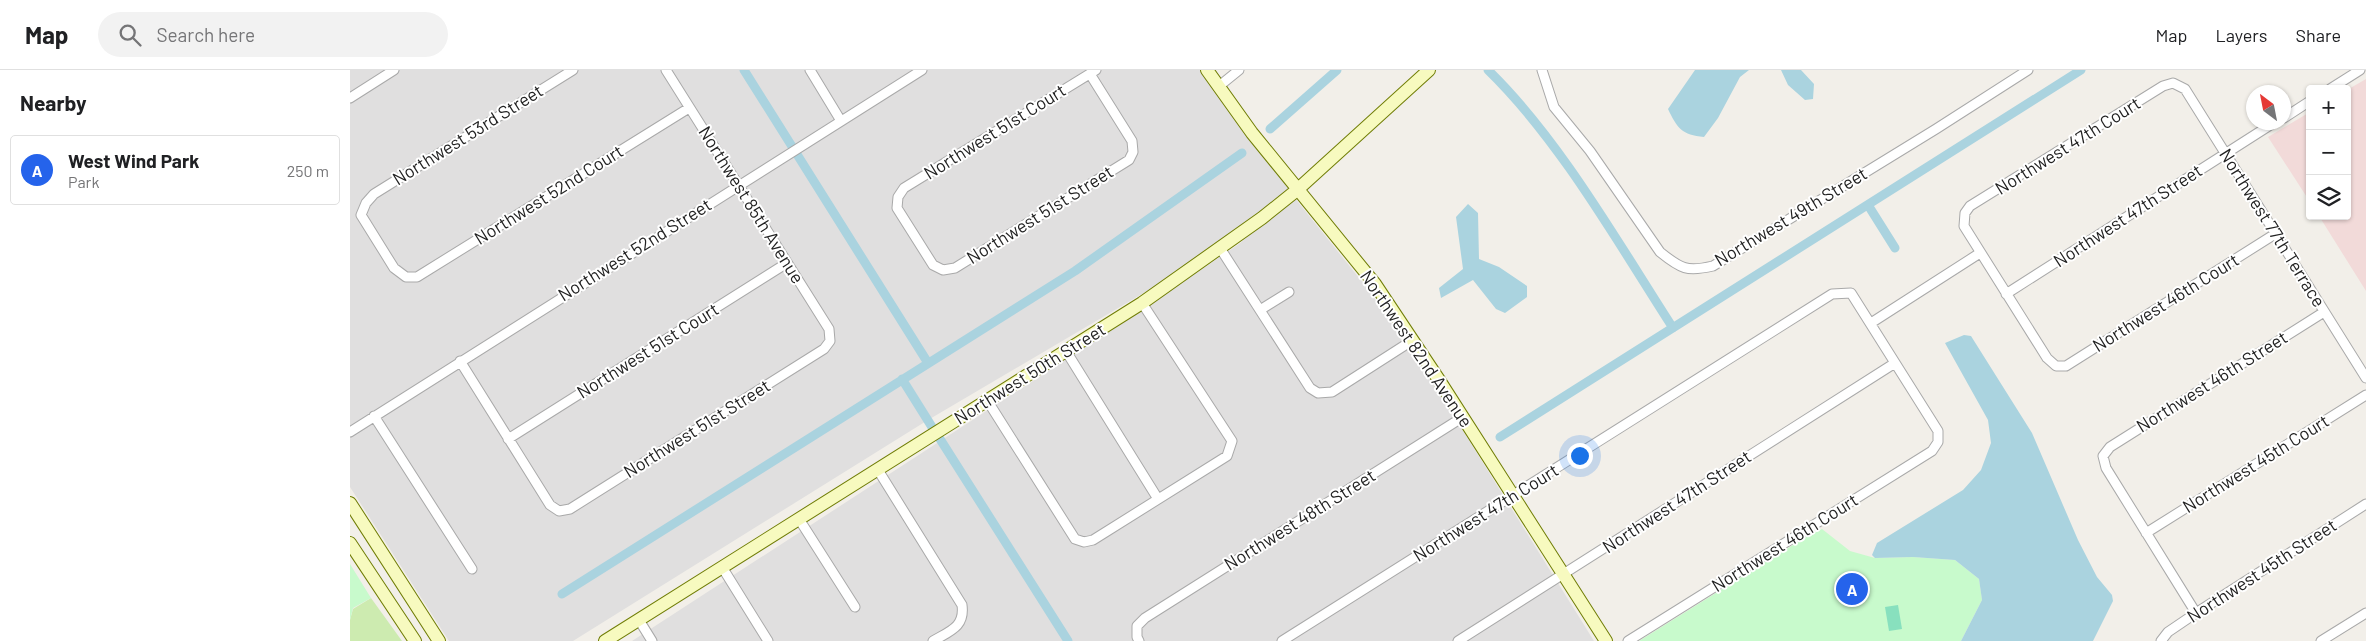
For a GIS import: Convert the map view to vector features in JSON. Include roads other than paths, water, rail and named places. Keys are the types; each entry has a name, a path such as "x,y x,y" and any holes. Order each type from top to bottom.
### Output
{"street":[{"path":"350,98 394,70"},
{"name":"Northwest 53rd Street","path":"406,278 394,268 361,215 366,203 374,194 573,70"},
{"name":"Northwest 85th Avenue","path":"666,70 829,329 830,341"},
{"path":"810,70 841,121"},
{"name":"Northwest 52nd Street","path":"350,432 922,70"},
{"name":"Northwest 82nd Avenue","path":"1207,70 1297,190 1375,284 1463,417 1606,641"},
{"path":"1218,87 1239,70"},
{"name":"Northwest 50th Street","path":"605,641 1142,303 1220,248 1297,190 1429,70"},
{"name":"Northwest 49th Street","path":"1542,70 1554,108 1590,151 1660,252 1674,264 1693,270 1713,266 1936,130 2028,70"},
{"path":"2336,85 2360,70"},
{"name":"Northwest 51st Street","path":"943,270 955,268 1129,160 1132,152 1132,142 1093,72"},
{"name":"Northwest 51st Court","path":"943,270 933,265 897,208 898,197 904,188 1093,72"},
{"name":"Northwest 77th Terrace","path":"2174,83 2184,89 2366,378"},
{"name":"Northwest 47th Court","path":"1980,254 1964,226 1965,213 1970,206 2163,86 2174,83"},
{"path":"2291,114 2306,104"},
{"name":"Northwest 52nd Court","path":"406,278 417,277 689,108"},
{"name":"Northwest 47th Street","path":"2006,294 2263,130"},
{"name":"Northwest 46th Court","path":"2006,294 2047,358 2056,366 2066,366 2275,234"},
{"path":"1220,248 1310,388 1318,393 1332,392 1413,340"},
{"path":"1895,363 1871,323 1980,254 2006,294"},
{"name":"Northwest 51st Court","path":"508,439 787,263"},
{"path":"1260,310 1289,292"},
{"name":"Northwest 47th Court","path":"1282,641 1832,294 1851,293 1871,323"},
{"path":"987,400 1075,539 1084,542 1093,540 1227,456 1232,441 1142,303"},
{"name":"Northwest 46th Street","path":"2146,533 2106,468 2104,456 2110,447 2324,312"},
{"name":"Northwest 51st Street","path":"508,439 550,506 559,511 570,509 824,349 830,341"},
{"path":"1066,351 1158,498"},
{"path":"460,361 508,439"},
{"name":"Northwest 47th Street","path":"1458,641 1895,363"},
{"name":"Northwest 46th Court","path":"1628,641 1932,452 1938,442 1938,431 1895,363"},
{"name":"Northwest 45th Court","path":"2146,533 2366,394"},
{"path":"374,416 472,569"},
{"name":"Northwest 48th Street","path":"1139,641 1137,626 1145,618 1463,417"},
{"path":"878,470 962,605 964,617 959,625 933,641"},
{"path":"350,503 439,641"},
{"name":"Northwest 45th Street","path":"2161,641 2168,632 2196,613 2366,504"},
{"path":"800,519 855,607"},
{"path":"2146,533 2196,613"},
{"path":"350,543 415,641"},
{"path":"722,568 768,641"},
{"path":"2321,641 2366,613"},
{"path":"639,620 652,641"}],"water":[{"path":"1695,70 1749,70 1740,77 1718,118 1704,137 1690,134 1681,129 1674,121 1668,109"},
{"path":"1781,70 1801,70 1814,84 1813,99 1805,100 1788,85"},
{"path":"1468,204 1478,213 1479,259 1499,267 1527,286 1527,297 1505,313 1496,309 1473,280 1441,298 1439,288 1463,269 1456,217"},
{"path":"1964,335 1971,336 2032,433 2078,540 2097,577 2112,595 2113,601 2093,641 1961,641 1982,600 1979,579 1955,560 1913,557 1875,558 1872,555 1877,543 1963,490 1981,470 1991,443 1988,420 1945,343"}],"waterway":[{"path":"744,70 928,363"},
{"path":"1270,129 1337,70"},
{"path":"1488,70 1540,128 1564,160 1673,328"},
{"path":"1500,437 2081,70"},
{"path":"562,594 1075,271 1242,153"},
{"path":"1868,205 1895,248"},
{"path":"902,379 932,427"},
{"path":"940,439 1068,641"}],"place":[{"name":"West Wind Park","path":"1852,589"}]}
